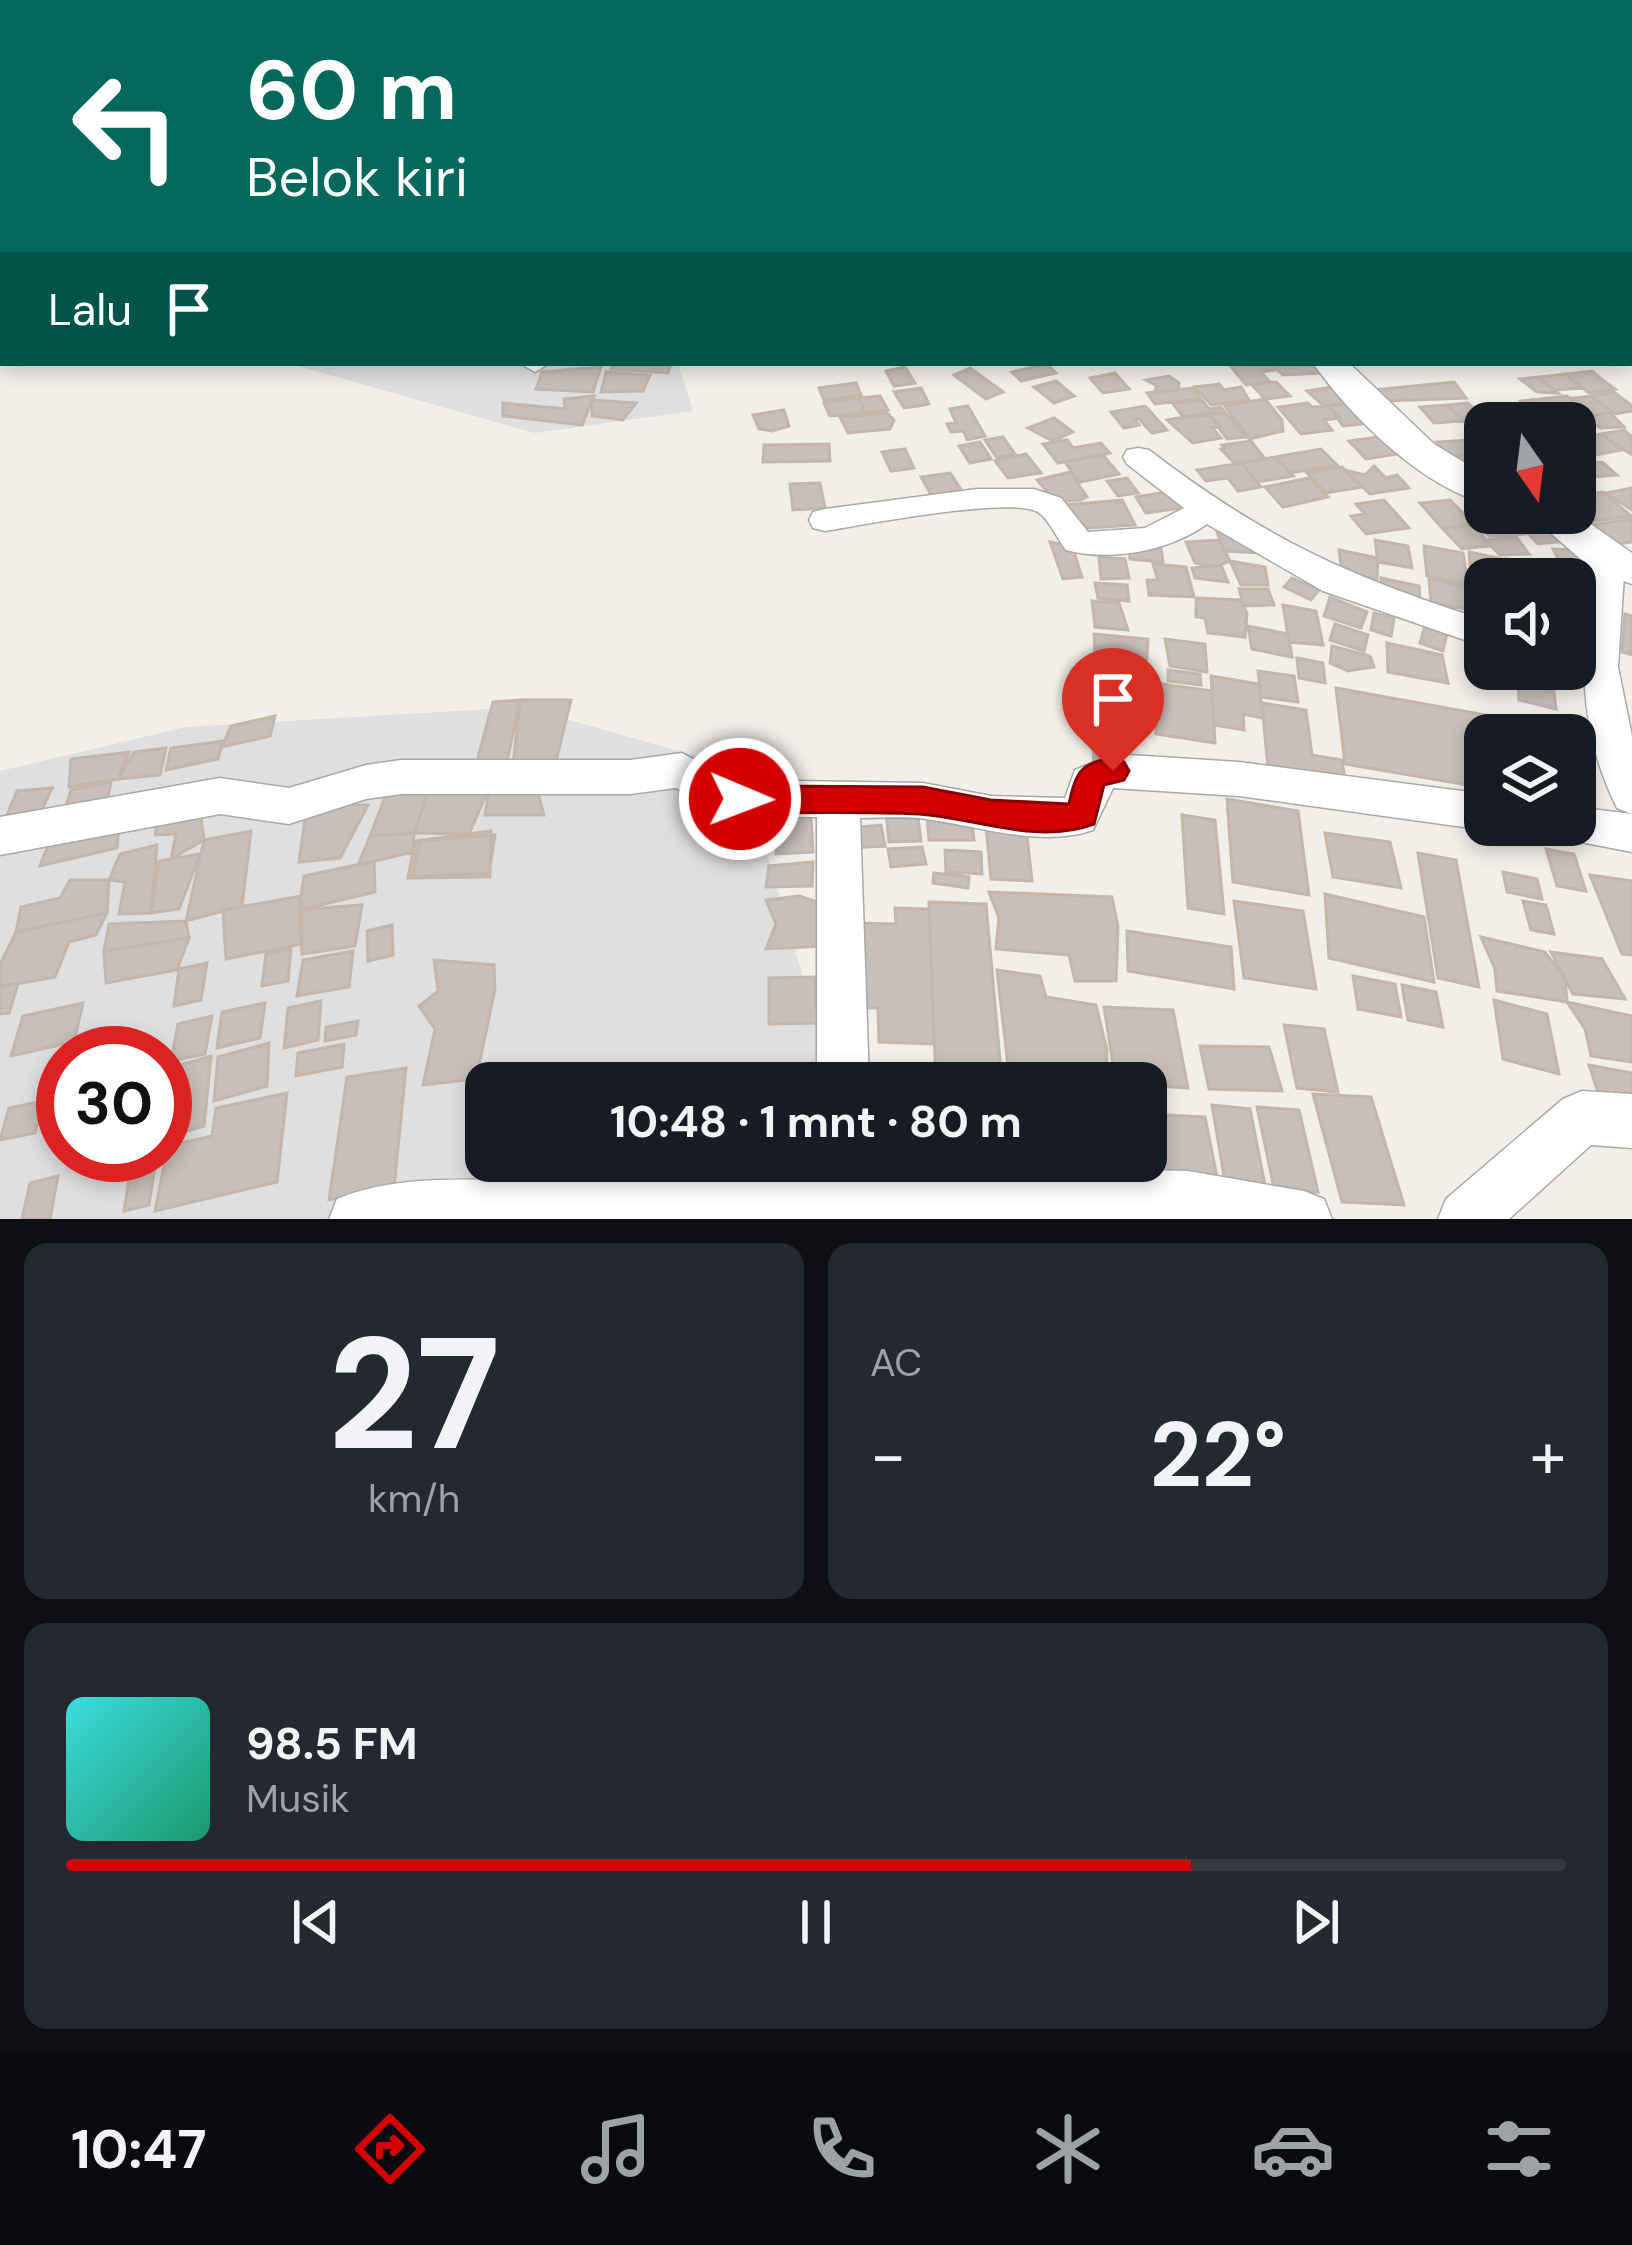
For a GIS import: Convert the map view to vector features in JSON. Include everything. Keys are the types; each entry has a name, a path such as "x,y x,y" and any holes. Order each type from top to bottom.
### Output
{"street":[{"path":"1333,366 1421,453 1464,480"},
{"path":"1138,457 1203,508 1334,582 1464,627"},
{"path":"825,520 985,499 1040,501 1053,508 1078,542 1107,544 1189,524 1203,508"},
{"path":"1577,534 1620,565 1596,653"},
{"path":"1596,669 1632,796"},
{"path":"0,836 220,796 289,806 366,782 401,777 630,777 682,770 724,798 946,802 991,814 1073,818 1083,814 1089,780 1096,773 1174,772 1464,809"},
{"path":"838,800 843,1062"},
{"path":"1596,828 1632,833"},
{"path":"1466,1219 1582,1118 1632,1121"},
{"path":"357,1219 435,1208 562,1214 794,1182"},
{"path":"945,1182 1188,1199 1304,1219"}],"shaded area":[{"path":"298,366 679,366 693,411 535,433"},
{"path":"523,707 742,769 828,1062 465,1062 465,1182 862,1182 873,1219 0,1219 0,771 186,727"}],"building":[{"path":"612,366 670,366 668,373"},
{"path":"1049,366 1056,373 1021,381 1012,372"},
{"path":"1230,366 1273,366 1276,370 1261,372 1270,382 1246,385"},
{"path":"1273,366 1320,366 1326,373 1283,375"},
{"path":"601,367 593,392 536,389 542,372"},
{"path":"905,367 915,383 894,386 886,371"},
{"path":"970,368 1003,392 986,399 954,375"},
{"path":"1592,371 1615,389 1589,393 1565,374"},
{"path":"606,372 650,375 643,391 601,392"},
{"path":"1115,373 1129,389 1103,393 1090,378"},
{"path":"1565,374 1583,388 1554,390 1538,377"},
{"path":"1169,376 1179,383 1178,390 1154,393 1157,386 1146,380"},
{"path":"1538,377 1558,393 1537,392 1520,379"},
{"path":"1056,381 1074,396 1054,403 1034,387"},
{"path":"1276,382 1290,396 1265,399 1252,385"},
{"path":"1454,382 1466,398 1383,401 1373,390"},
{"path":"856,383 861,395 824,400 819,388"},
{"path":"1219,384 1224,390 1241,387 1249,400 1211,405 1195,387"},
{"path":"1346,385 1356,402 1324,406 1307,391"},
{"path":"921,388 929,404 904,408 894,392"},
{"path":"1193,388 1201,399 1155,404 1147,393"},
{"path":"1614,392 1632,411 1615,414 1591,396"},
{"path":"594,396 582,425 503,416 503,403 565,409 564,399"},
{"path":"880,396 888,410 863,413 857,398"},
{"path":"1567,396 1574,402 1522,402"},
{"path":"1591,396 1612,412 1596,415 1596,402 1573,398"},
{"path":"857,398 863,413 830,416 824,403"},
{"path":"1265,399 1282,420 1283,431 1249,439 1225,406"},
{"path":"592,400 636,403 623,420 592,416"},
{"path":"1202,400 1209,409 1221,407 1226,413 1184,418 1173,404"},
{"path":"1351,403 1370,423 1343,426 1329,406"},
{"path":"1464,403 1464,421 1447,405"},
{"path":"1447,405 1464,421 1434,423 1420,407"},
{"path":"968,406 985,436 967,440 964,431 951,432 947,424 956,423 950,409"},
{"path":"1145,406 1167,430 1152,433 1139,419 1134,419 1139,425 1124,428 1111,412"},
{"path":"1329,406 1340,418 1324,420 1332,430 1301,434 1278,407"},
{"path":"784,410 789,426 772,431 759,429 753,415"},
{"path":"887,413 894,420 890,429 848,433 840,417"},
{"path":"1208,413 1226,413 1245,437 1227,439"},
{"path":"1208,413 1220,427 1212,428 1221,438 1193,443 1167,420"},
{"path":"1610,413 1624,427 1600,428 1596,415"},
{"path":"1054,418 1073,432 1053,441 1028,428"},
{"path":"1624,430 1632,437 1632,455 1601,434"},
{"path":"1601,434 1622,450 1596,455 1596,435"},
{"path":"1385,436 1403,453 1366,459 1349,441"},
{"path":"1003,437 1015,454 997,458 985,440"},
{"path":"1067,440 1073,448 1101,443 1110,453 1058,463 1043,444"},
{"path":"1464,440 1464,456 1451,457 1437,442"},
{"path":"1251,441 1265,459 1234,463 1221,449 1225,448 1222,445"},
{"path":"980,442 991,459 970,463 959,446"},
{"path":"829,444 830,461 763,462 764,445"},
{"path":"905,449 914,468 891,471 882,452"},
{"path":"1321,449 1337,465 1290,473 1275,457"},
{"path":"1026,454 1041,473 1008,478 995,461"},
{"path":"1103,455 1119,474 1080,482 1065,462"},
{"path":"1275,457 1293,476 1257,482 1241,463"},
{"path":"1602,462 1617,475 1596,477 1596,463"},
{"path":"1241,463 1261,487 1238,491 1228,478 1206,481 1197,470"},
{"path":"1374,466 1386,478 1397,475 1409,488 1370,494 1345,470 1365,475"},
{"path":"1342,467 1362,487 1326,493 1307,473"},
{"path":"1070,472 1087,497 1056,502 1037,480"},
{"path":"950,473 962,491 932,496 921,477"},
{"path":"1127,478 1138,493 1118,496 1107,481"},
{"path":"1309,478 1328,497 1283,507 1265,487"},
{"path":"820,483 825,508 793,510 790,484"},
{"path":"1632,488 1632,510 1606,493"},
{"path":"1175,491 1186,507 1146,513 1136,497"},
{"path":"1603,492 1631,516 1596,521 1596,493"},
{"path":"1122,500 1135,525 1075,529 1064,505"},
{"path":"1384,500 1409,528 1366,534 1351,516 1365,514 1356,504"},
{"path":"1450,500 1464,514 1464,526 1442,528 1420,503"},
{"path":"1632,519 1632,542 1617,544 1596,533 1596,524"},
{"path":"1464,526 1464,534 1481,534 1490,546 1462,549 1442,528"},
{"path":"1216,529 1263,553 1224,551"},
{"path":"1529,534 1561,534 1566,541 1538,544"},
{"path":"1516,537 1529,554 1500,555 1485,540"},
{"path":"1219,540 1230,561 1215,567 1195,563 1186,542"},
{"path":"1375,540 1408,546 1412,568 1378,562"},
{"path":"1050,542 1072,546 1082,577 1063,579"},
{"path":"1129,546 1161,548 1163,562 1130,559"},
{"path":"1424,546 1463,553 1464,583 1427,576"},
{"path":"1553,549 1576,550 1581,558 1558,558"},
{"path":"1339,550 1378,558 1377,579 1342,573"},
{"path":"1099,557 1125,559 1129,578 1101,579"},
{"path":"1230,561 1265,567 1268,585 1241,585"},
{"path":"1153,564 1186,567 1194,597 1149,595 1147,580 1158,580"},
{"path":"1221,565 1228,582 1195,578 1192,568"},
{"path":"1292,578 1319,590 1311,600 1284,587"},
{"path":"1381,578 1419,586 1420,599 1382,591"},
{"path":"1429,579 1464,586 1464,609 1431,603"},
{"path":"1095,583 1127,585 1129,601 1098,598"},
{"path":"1239,589 1268,589 1274,605 1244,606"},
{"path":"1330,597 1367,612 1361,628 1324,616"},
{"path":"1196,598 1241,600 1247,614 1245,637 1208,633 1205,618 1196,617"},
{"path":"1092,601 1119,603 1128,630 1095,627"},
{"path":"1283,605 1316,611 1323,645 1289,642"},
{"path":"1374,613 1394,618 1391,636 1371,630"},
{"path":"1625,614 1632,616 1632,655 1622,652"},
{"path":"1426,622 1448,629 1443,651 1420,643"},
{"path":"1335,624 1368,635 1364,651 1330,640"},
{"path":"1248,626 1288,634 1292,657 1252,649"},
{"path":"1094,634 1148,639 1146,669 1115,667 1114,658 1095,656"},
{"path":"1165,639 1205,644 1207,672 1170,666"},
{"path":"1387,643 1442,655 1448,683 1388,672"},
{"path":"1332,646 1370,656 1374,667 1348,671 1330,663"},
{"path":"1297,658 1323,663 1325,683 1299,678"},
{"path":"1107,669 1125,673 1121,694 1103,690"},
{"path":"1168,670 1200,674 1201,685 1168,681"},
{"path":"1258,671 1294,676 1298,702 1261,697"},
{"path":"1211,676 1259,684 1263,718 1243,714 1244,730 1214,725"},
{"path":"1155,683 1212,691 1215,743 1156,734"},
{"path":"1336,688 1480,714 1464,714 1464,784 1345,764"},
{"path":"1518,690 1546,690 1554,692 1556,709 1519,700"},
{"path":"1098,696 1121,700 1120,722 1097,718"},
{"path":"520,700 571,700 555,765 513,766"},
{"path":"520,700 506,766 477,761 493,702"},
{"path":"1262,703 1306,710 1312,755 1342,760 1345,781 1268,769"},
{"path":"275,716 270,736 222,747 231,726"},
{"path":"1095,730 1123,732 1127,766 1093,767"},
{"path":"223,741 218,759 166,770 171,748"},
{"path":"166,748 160,775 118,779 134,752"},
{"path":"129,752 118,779 69,787 71,759"},
{"path":"111,782 106,807 63,815 71,790"},
{"path":"535,783 544,815 485,815 490,786"},
{"path":"390,784 429,789 414,833 370,836"},
{"path":"490,786 469,834 414,833 429,789"},
{"path":"52,788 35,825 0,831 17,791"},
{"path":"1227,799 1298,811 1309,895 1233,882"},
{"path":"307,805 368,805 340,858 299,862"},
{"path":"200,810 204,840 171,859 176,834 155,835 158,818"},
{"path":"917,810 921,841 889,842 886,812"},
{"path":"927,812 971,812 974,840 929,840"},
{"path":"780,814 811,818 813,852 776,854"},
{"path":"1182,815 1215,820 1224,914 1188,908"},
{"path":"119,824 117,848 40,866 52,835"},
{"path":"881,825 885,846 849,848 846,828"},
{"path":"986,826 1026,827 1032,881 991,879"},
{"path":"251,831 242,906 186,921 204,840"},
{"path":"491,831 490,877 408,878 415,841"},
{"path":"414,833 413,852 358,865 370,836"},
{"path":"1325,833 1390,842 1401,888 1333,877"},
{"path":"495,835 489,873 412,877 420,841"},
{"path":"157,845 151,913 119,914 125,882 109,880 120,854"},
{"path":"922,847 926,864 891,867 888,849"},
{"path":"1546,849 1574,854 1586,891 1557,886"},
{"path":"945,850 981,852 982,874 946,872"},
{"path":"1418,853 1456,860 1479,987 1438,978"},
{"path":"200,854 179,909 151,913 159,861"},
{"path":"374,861 375,892 299,910 304,876"},
{"path":"813,862 812,886 766,887 769,866"},
{"path":"1503,872 1537,879 1542,899 1507,892"},
{"path":"934,873 969,877 968,888 933,883"},
{"path":"1590,875 1632,881 1632,955 1622,954"},
{"path":"70,880 109,880 107,913 16,932 21,907 60,898"},
{"path":"989,892 1112,897 1118,927 1116,981 1075,981 1069,955 996,949 999,918"},
{"path":"1325,894 1424,917 1434,982 1329,958"},
{"path":"301,896 302,944 226,959 223,910"},
{"path":"799,896 827,905 823,946 766,949 776,924 766,900"},
{"path":"1234,901 1303,911 1316,989 1244,978"},
{"path":"1523,901 1546,905 1554,934 1531,930"},
{"path":"929,902 986,904 1000,1062 935,1062"},
{"path":"362,905 355,946 302,954 299,910"},
{"path":"895,908 929,909 934,1044 879,1042 878,1008 853,1008 854,923 896,924"},
{"path":"107,913 96,935 69,942 55,977 0,987 0,964 16,932"},
{"path":"186,921 189,938 104,951 109,924"},
{"path":"392,925 393,955 368,961 367,931"},
{"path":"1127,931 1231,947 1234,989 1128,971"},
{"path":"1481,937 1545,952 1565,978 1567,1002 1497,991 1495,969"},
{"path":"189,938 177,970 106,983 104,951"},
{"path":"291,949 288,981 262,986 266,954"},
{"path":"353,951 349,987 297,996 303,960"},
{"path":"1551,952 1602,959 1625,999 1573,994"},
{"path":"434,960 494,965 495,989 480,1062 465,1062 465,1080 423,1085 435,1029 419,1006 438,991"},
{"path":"207,963 201,1000 174,1006 179,969"},
{"path":"997,970 1040,976 1046,997 1096,1005 1107,1062 1008,1062"},
{"path":"1353,976 1395,984 1401,1017 1358,1009"},
{"path":"815,977 818,1023 769,1024 769,978"},
{"path":"18,984 9,1013 0,1014 0,985"},
{"path":"1402,985 1436,992 1443,1027 1408,1020"},
{"path":"1494,1000 1547,1014 1559,1074 1503,1059"},
{"path":"321,1001 318,1040 284,1048 288,1008"},
{"path":"1567,1002 1632,1016 1632,1062 1591,1056 1585,1029"},
{"path":"83,1003 78,1026 36,1026 36,1050 11,1056 23,1016"},
{"path":"265,1003 260,1038 217,1048 222,1012"},
{"path":"1104,1007 1173,1010 1188,1088 1167,1087 1167,1062 1113,1062"},
{"path":"212,1016 205,1054 192,1057 192,1026 178,1024"},
{"path":"358,1021 356,1035 325,1041 326,1027"},
{"path":"1284,1025 1324,1029 1338,1092 1297,1088"},
{"path":"269,1043 267,1086 214,1101 218,1057"},
{"path":"344,1044 342,1067 296,1076 298,1053"},
{"path":"1200,1046 1269,1047 1282,1091 1209,1089"},
{"path":"211,1056 204,1126 192,1129 192,1062"},
{"path":"1589,1065 1632,1073 1632,1111 1602,1105"},
{"path":"406,1068 394,1188 329,1200 347,1077"},
{"path":"287,1093 277,1182 155,1211 161,1182 192,1182 192,1141 212,1136 216,1108"},
{"path":"1313,1094 1371,1097 1404,1205 1342,1202"},
{"path":"36,1103 35,1133 0,1140 9,1108"},
{"path":"1212,1105 1250,1109 1265,1185 1225,1182"},
{"path":"1257,1107 1299,1110 1318,1192 1274,1188"},
{"path":"1167,1115 1205,1117 1217,1177 1167,1174"},
{"path":"57,1182 50,1219 22,1219 30,1183"},
{"path":"128,1182 153,1182 149,1205 124,1211"}],"route":[{"path":"740,799 946,802 991,814 1073,818 1083,814 1089,780 1096,773 1113,771"}]}
